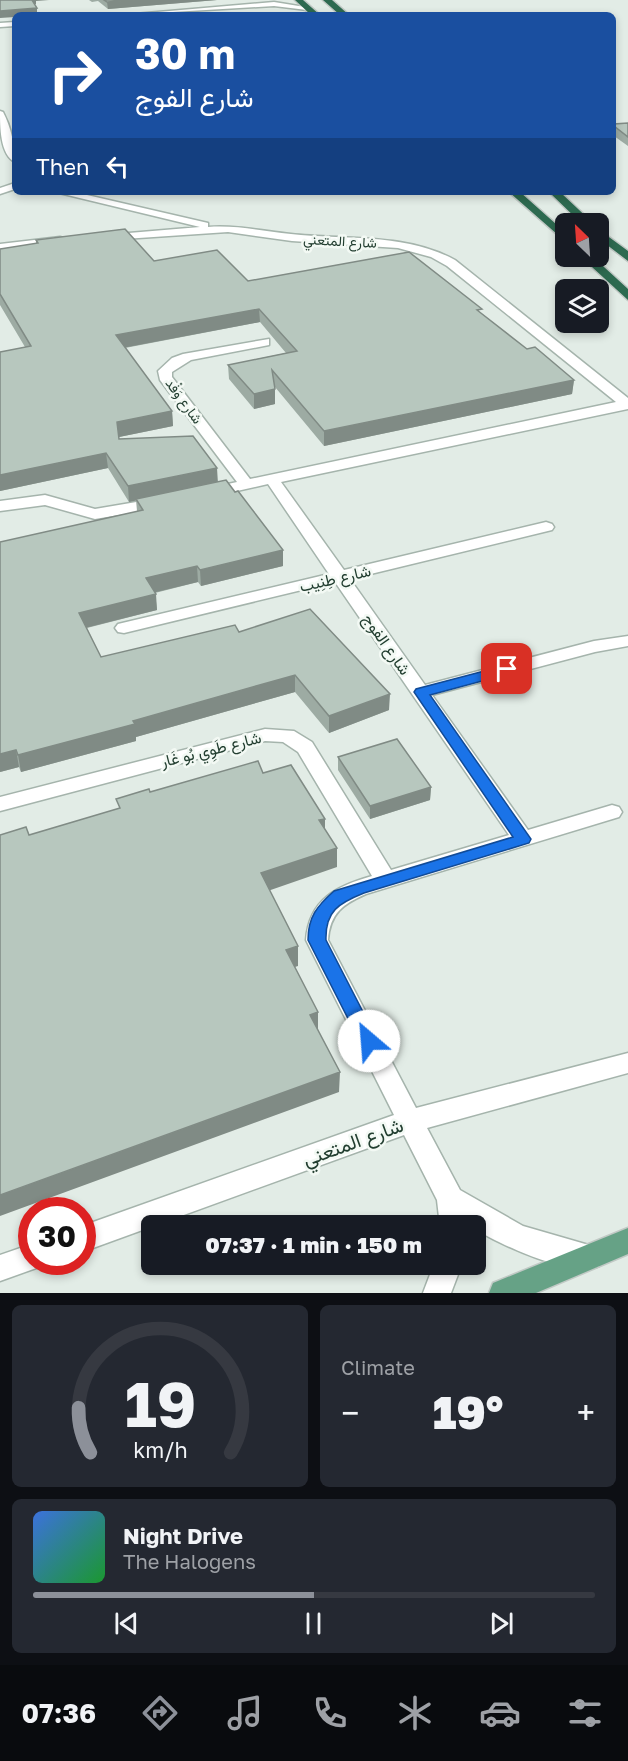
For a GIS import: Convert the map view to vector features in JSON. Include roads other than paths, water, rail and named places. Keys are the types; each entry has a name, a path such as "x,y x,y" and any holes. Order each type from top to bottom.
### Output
{"highway":[{"path":"299,0 313,12"},
{"path":"327,0 341,12"},
{"path":"517,195 555,229"},
{"path":"557,195 577,213"},
{"path":"609,241 628,257"},
{"path":"597,267 628,296"}],"main road":[{"path":"503,1293 628,1241"}],"street":[{"path":"274,3 287,0"},
{"path":"158,12 251,3 274,3 308,8"},
{"path":"0,114 10,140 8,147 12,154"},
{"path":"73,195 219,229"},
{"name":"شارع المتعني","path":"91,238 219,229 300,239 398,244 435,254 451,263 628,405"},
{"path":"0,247 68,240"},
{"name":"شارع وَفْد","path":"247,484 165,377 165,371 177,361 188,357 264,342"},
{"path":"0,506 45,500 82,512 110,513 628,405"},
{"name":"شارع الفوج","path":"272,479 523,839"},
{"name":"شارع طِنِيب","path":"124,628 546,527"},
{"path":"421,692 594,646 628,641"},
{"name":"شارع طَوِي بُو غَار","path":"0,804 265,735 287,736 306,747 386,880"},
{"path":"452,1215 450,1199 317,940 317,925 324,910 340,896 386,880 612,813"},
{"name":"شارع المتعني","path":"96,1234 410,1121 628,1063"},
{"path":"450,1199 500,1231 529,1243 589,1257"},
{"path":"0,1268 18,1262"},
{"path":"437,1293 444,1275"}]}
